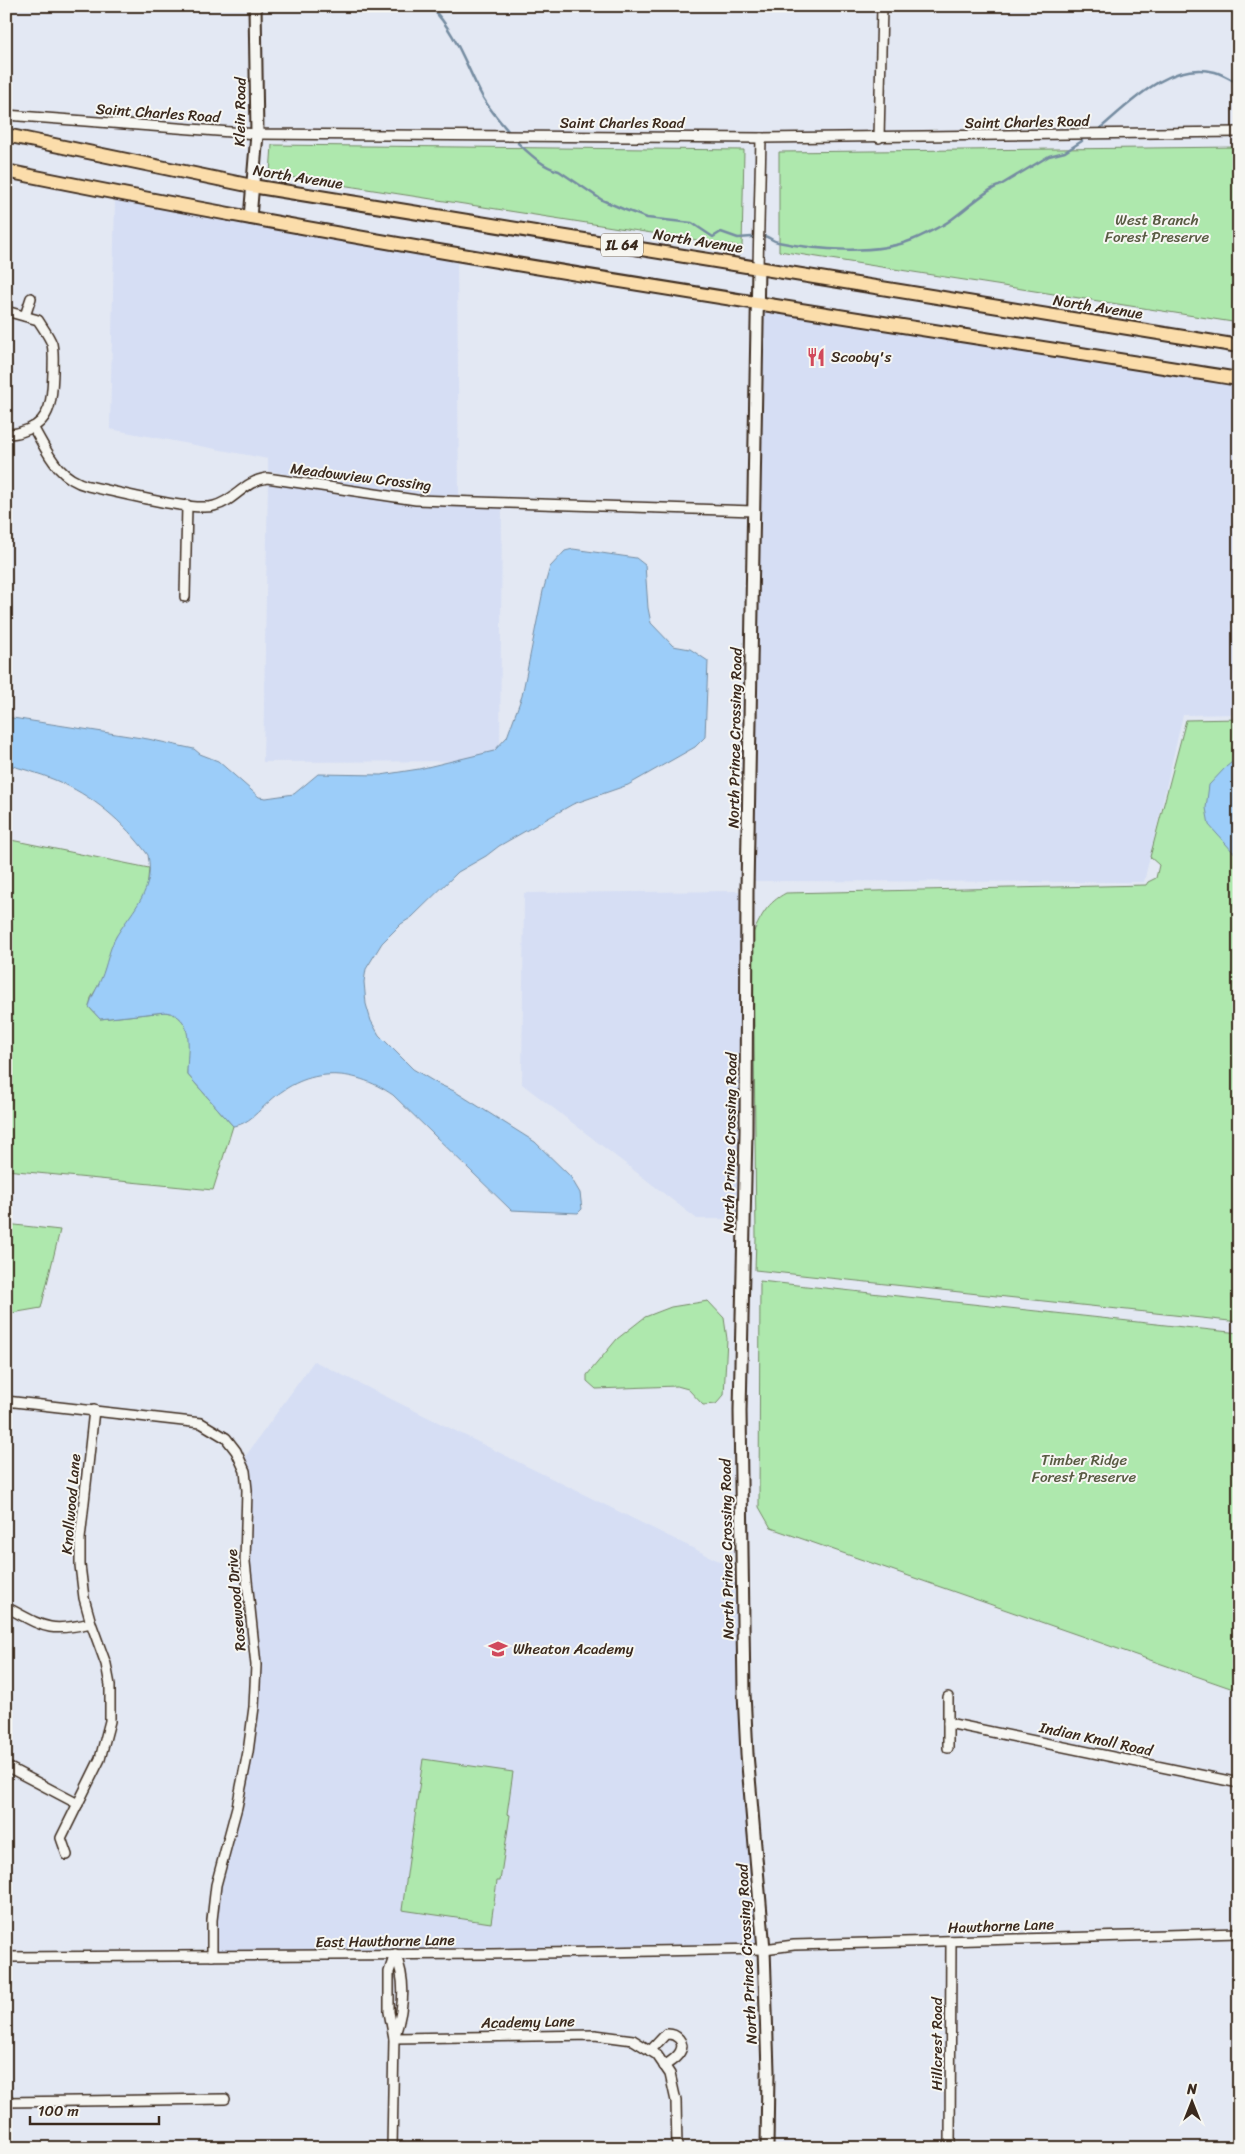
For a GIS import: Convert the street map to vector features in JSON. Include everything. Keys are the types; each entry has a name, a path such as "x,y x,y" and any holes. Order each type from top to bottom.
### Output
{"main road":[{"name":"North Avenue","path":"6,136 252,186 1239,346"},
{"name":"IL 64","path":"6,171 250,218 758,304 1239,378"}],"street":[{"name":"Klein Road","path":"250,218 256,134 256,6"},
{"path":"879,138 882,6"},
{"name":"Saint Charles Road","path":"6,115 256,134 879,138 1239,132"},
{"name":"North Prince Crossing Road","path":"761,138 740,1412 747,1754 764,1949 768,2071 767,2148"},
{"path":"25,316 31,298"},
{"path":"6,311 38,320 50,338 53,349 52,398 50,407 42,420 33,427 18,434 6,433"},
{"name":"Meadowview Crossing","path":"33,427 62,474 75,482 187,505 210,507 226,503 249,483 267,478 416,500 754,511"},
{"path":"185,596 187,505"},
{"name":"Rosewood Drive","path":"6,1401 201,1424 226,1438 236,1451 245,1472 247,1490 245,1562 255,1643 255,1686 244,1774 216,1885 212,1920 212,1956"},
{"name":"Knollwood Lane","path":"67,1855 61,1838 100,1759 110,1721 110,1685 106,1664 91,1623 82,1583 80,1550 94,1410"},
{"path":"6,1607 52,1628 68,1628 91,1623"},
{"path":"948,1697 948,1748"},
{"name":"Indian Knoll Road","path":"948,1723 1239,1783"},
{"path":"6,1766 78,1804"},
{"name":"Hawthorne Lane","path":"764,1949 794,1946 1239,1933"},
{"name":"Hillcrest Road","path":"950,2148 951,1941"},
{"name":"East Hawthorne Lane","path":"6,1957 764,1949"},
{"path":"394,2038 402,2012 402,1971 395,1954"},
{"path":"392,2148 394,2038 389,2012 389,1972 395,1954"},
{"path":"664,2066 679,2055 682,2048 681,2041 675,2035 666,2034 654,2053 670,2074 676,2101 677,2148"},
{"name":"Academy Lane","path":"394,2038 596,2035 633,2040 654,2053"},
{"path":"6,2102 225,2099"}],"shaded area":[{"path":"115,198 457,258 459,496 407,494 268,471 268,459 110,429"},
{"path":"760,309 1239,383 1239,714 1183,715 1144,882 751,881"},
{"path":"268,481 400,503 502,506 500,761 263,762"},
{"path":"743,891 741,1219 697,1219 522,1084 524,893"},
{"name":"Wheaton Academy","path":"314,1361 733,1568 744,1757 759,1943 216,1953 215,1915 260,1677 257,1621 249,1582 250,1498 245,1457"}],"green space":[{"path":"272,145 744,150 742,247 270,174"},
{"name":"West Branch Forest Preserve","path":"1239,147 1239,323 779,251 779,152"},
{"path":"1239,719 1239,1322 755,1270 753,933 762,915 770,905 786,893 1146,885 1156,878 1159,865 1150,857 1186,720"},
{"path":"6,839 149,868 147,890 141,903 116,937 101,981 91,998 89,1007 100,1019 165,1012 175,1015 182,1020 186,1027 189,1045 187,1074 233,1126 213,1190 6,1170"},
{"path":"6,1224 60,1230 41,1308 6,1314"},
{"name":"Timber Ridge Forest Preserve","path":"760,1281 1239,1333 1239,1691 771,1528 759,1507"},
{"path":"708,1301 724,1318 727,1339 724,1395 716,1404 703,1405 688,1389 677,1386 596,1389 587,1381 587,1375 617,1339 645,1317 671,1307"},
{"path":"423,1759 513,1772 507,1814 510,1815 500,1881 497,1881 491,1923 402,1910"}],"water":[{"path":"573,549 636,558 645,565 651,623 673,646 690,649 708,661 705,737 695,747 628,785 573,804 499,846 458,872 382,943 366,969 364,982 366,1004 371,1021 379,1035 413,1069 454,1091 535,1142 570,1176 580,1193 582,1209 578,1213 511,1210 393,1095 362,1079 330,1075 314,1077 299,1082 284,1090 244,1123 233,1126 187,1074 188,1036 182,1020 175,1015 165,1012 100,1019 89,1007 103,974 114,940 146,889 149,867 148,855 129,831 82,793 37,773 6,764 6,717 148,739 194,749 200,754 218,761 259,797 266,798 294,794 318,774 381,775 419,769 494,751 507,737 522,696 543,591 550,567 565,551"},
{"path":"1236,759 1239,759 1239,853 1233,852 1209,825 1206,808 1209,785"}],"waterway":[{"path":"430,6 453,37 487,104 509,132"},
{"path":"1097,131 1136,97 1166,78 1182,72 1198,70 1215,72 1239,84"},
{"path":"764,236 778,242 827,249 881,248 897,245 943,225 987,192 1049,156 1065,152 1082,141"},
{"path":"518,143 542,163 559,171 602,200 623,209 647,218 692,223 713,237 721,232 738,238 752,237"}],"place":[{"name":"Scooby's","path":"816,357"},
{"name":"Wheaton Academy","path":"498,1649"}]}
